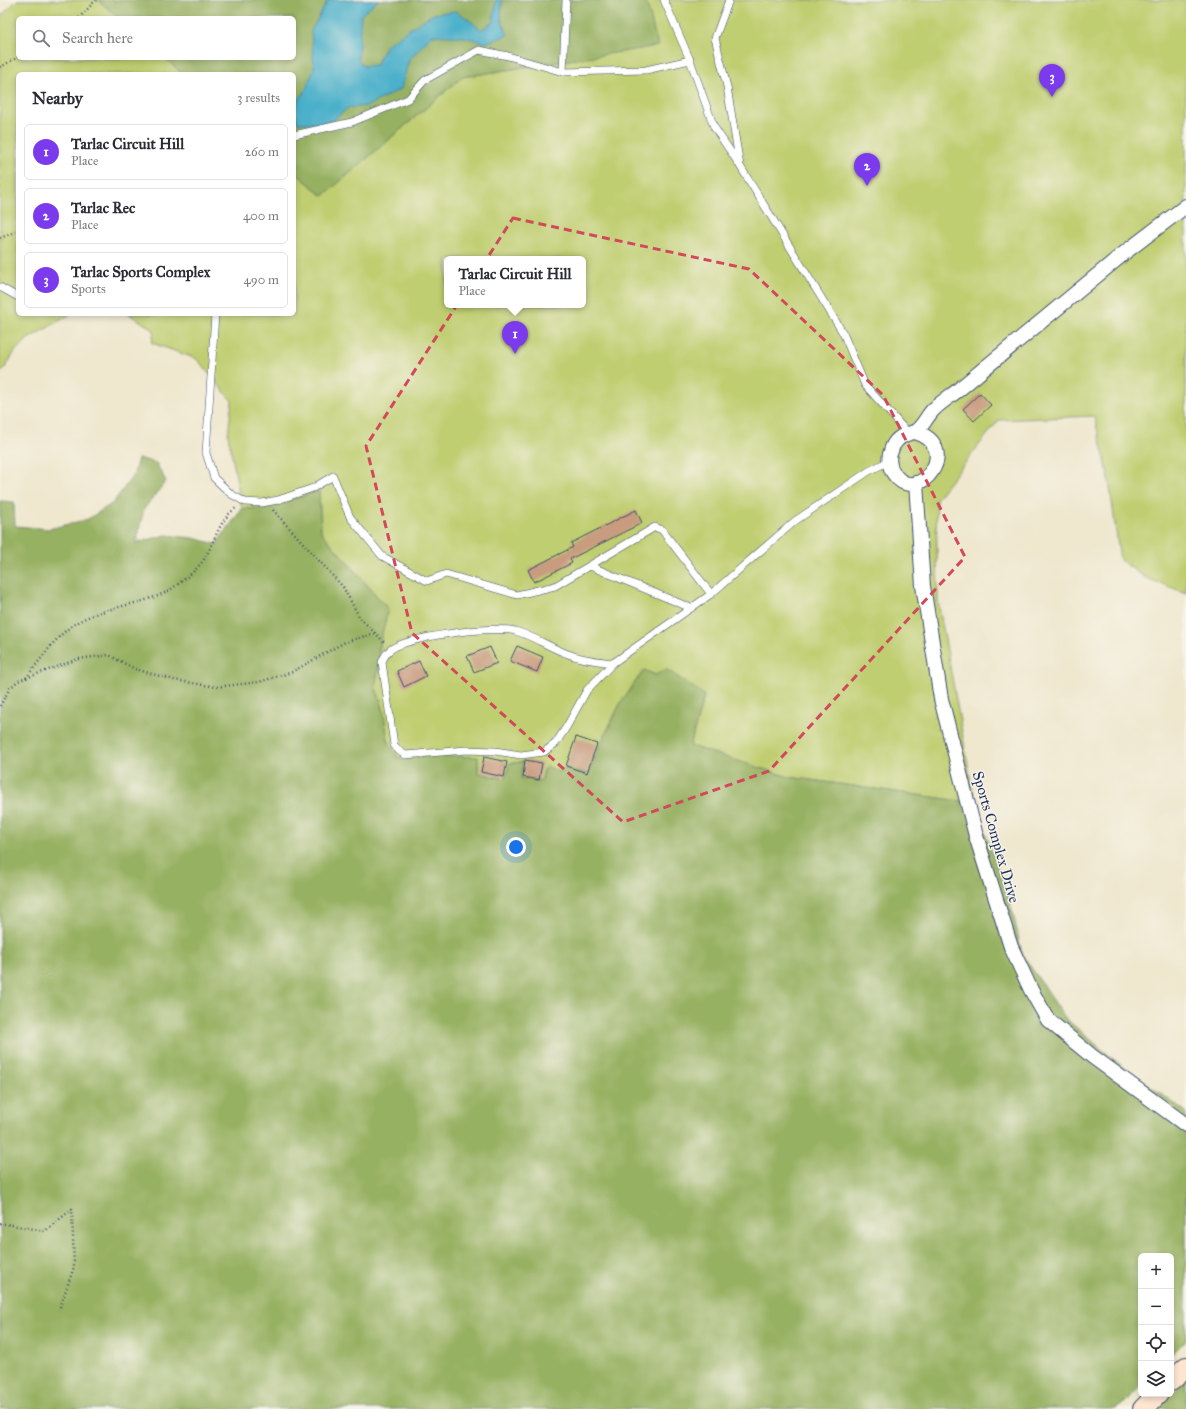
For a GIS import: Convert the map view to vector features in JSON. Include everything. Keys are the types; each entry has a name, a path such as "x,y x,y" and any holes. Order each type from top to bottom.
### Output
{"main road":[{"path":"1174,1378 1186,1367"},
{"path":"1143,1409 1155,1397"}],"street":[{"path":"911,433 933,411 1123,254 1186,206"},
{"path":"911,433 922,434 932,442 937,456 934,469 930,475 916,483 904,482 898,479 891,468 889,461 890,454 896,441 901,436 911,433"},
{"name":"Sports Complex Drive","path":"916,483 923,586 941,699 976,836 1011,947 1031,990 1048,1020 1094,1057 1186,1125"}],"lane":[{"path":"563,72 566,0"},
{"path":"664,0 690,60 714,127 740,166 843,333 864,386 911,433"},
{"path":"729,0 715,38 727,87 740,166"},
{"path":"296,135 352,122 408,99 426,80 479,50 508,56 563,72 646,70 690,60"},
{"path":"0,287 16,296"},
{"path":"215,316 206,452 214,478 231,494 245,502 262,503 278,500 313,488 334,476 350,517 382,556 427,581 446,574 517,595 555,586 655,527 662,530 711,594"},
{"path":"613,663 588,661 567,654 515,631 490,629 419,639 391,649 382,662 394,745 405,755 466,750 495,751 521,755 544,752 556,743 587,690 613,663 711,594 796,521 869,471 889,461"},
{"path":"590,566 691,608"}],"path":[{"path":"81,16 96,0"},
{"path":"0,66 16,58"},
{"path":"0,238 16,232"},
{"path":"26,678 53,643 78,622 104,611 163,594 189,576 205,558 219,529 231,512 245,502"},
{"path":"262,503 270,506 343,587 360,618 391,649"},
{"path":"0,706 10,688 18,681 78,659 109,655 136,669 174,680 216,687 259,682 292,672 345,642 375,633"},
{"path":"0,1223 44,1231 72,1209 74,1267 59,1310"}],"highlighted area":[{"path":"513,218 749,269 883,395 965,557 769,771 623,822 412,633 366,446"}],"green space":[{"path":"17,0 98,0 117,16 16,16 16,60 167,60 181,72 16,72 16,316 68,316 28,339 16,350 3,371 0,371 0,17"},
{"path":"98,0 646,0 658,46 462,77 323,196 296,173 296,72 181,72 167,60 296,60 296,16 117,16"},
{"path":"646,0 1186,0 1186,593 1146,578 1120,560 1108,473 1094,416 999,420 936,499 938,601 975,803 789,777 690,746 704,696 644,670 621,702 599,747 589,774 565,768 559,772 544,769 541,781 520,778 522,763 510,763 505,779 478,773 478,758 397,758 388,740 382,704 375,686 378,672 379,646 388,609 321,532 319,491 262,508 242,509 228,435 232,401 197,359 152,343 154,330 132,316 296,316 296,173 323,196 462,77 657,46"},
{"path":"138,458 156,463 166,481 144,509 136,543 166,535 193,538 216,544 242,509 262,508 319,491 321,532 388,609 379,646 378,672 375,686 382,704 388,740 398,758 431,756 478,757 478,773 505,779 510,763 523,762 521,778 541,781 546,766 559,772 565,768 589,774 599,747 621,702 644,670 655,675 666,669 704,695 690,746 789,777 975,803 1013,913 1022,954 1066,1019 1122,1066 1186,1112 1186,1340 1174,1352 1174,1253 1138,1253 1138,1389 1116,1409 0,1409 0,501 14,502 15,526 49,529 88,519 113,503 134,474"},
{"path":"1186,1379 1186,1409 1157,1409 1169,1397 1174,1397 1174,1391"}],"water":[{"path":"328,0 379,0 361,15 358,59 363,66 376,65 386,45 433,14 456,11 481,30 493,22 496,0 502,0 501,19 508,35 485,43 465,37 432,35 409,60 401,89 367,106 348,108 332,121 298,123 296,118 296,104 306,89 314,69 311,31"}],"building":[{"path":"980,393 991,405 974,421 963,409"},
{"path":"636,510 642,523 570,559 572,563 534,582 528,570 573,547 571,543"},
{"path":"517,646 543,657 537,672 510,661"},
{"path":"490,647 497,663 474,672 467,656"},
{"path":"419,661 426,676 404,687 397,671"},
{"path":"576,737 597,744 587,773 566,766"},
{"path":"484,757 507,762 504,777 481,772"},
{"path":"525,760 542,763 539,780 523,777"}],"place":[{"name":"Tarlac Sports Complex","path":"1052,97"},
{"name":"Tarlac Rec","path":"867,186"},
{"name":"Tarlac Circuit Hill","path":"515,354"}]}
